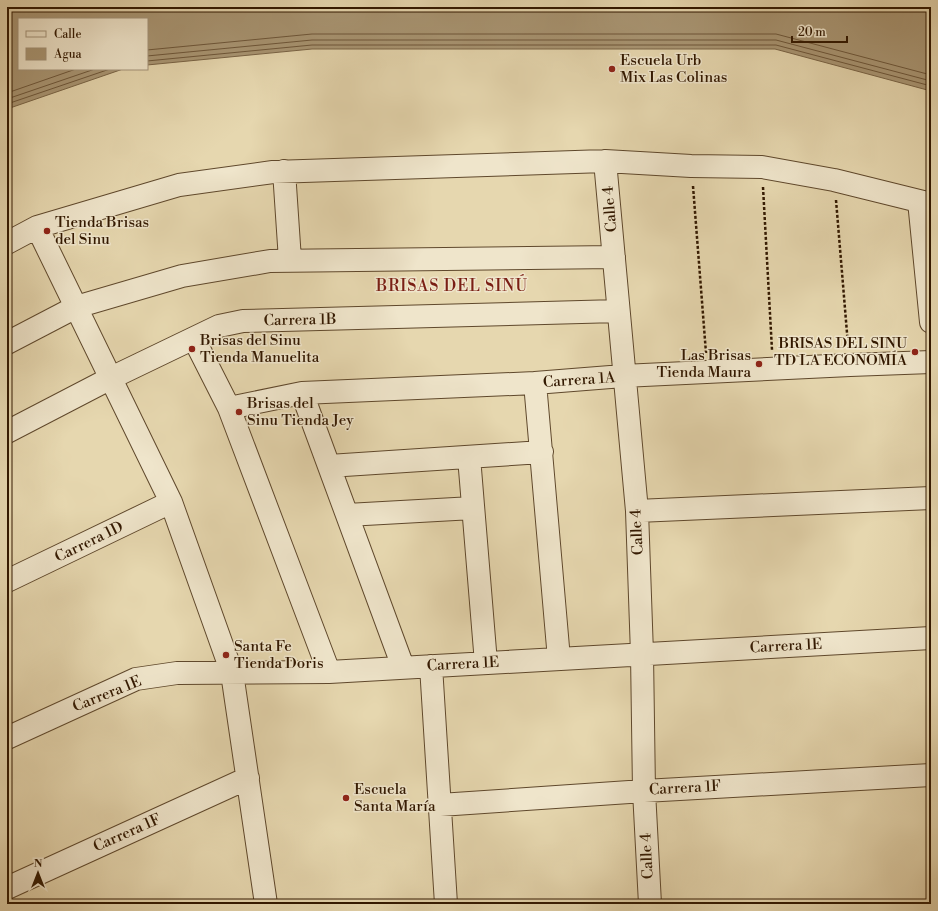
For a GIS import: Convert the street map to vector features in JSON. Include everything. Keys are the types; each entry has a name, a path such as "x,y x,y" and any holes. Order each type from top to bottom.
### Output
{"street":[{"path":"7,243 37,227 179,185 284,172 605,161 691,166 762,167 834,180 925,202 931,322"},
{"name":"Calle 4","path":"605,161 623,376 637,511 642,654 644,791 650,904"},
{"path":"284,172 290,260"},
{"path":"37,227 171,502 232,673 265,904"},
{"path":"7,343 76,307 190,275 290,260 614,257"},
{"name":"Carrera 1B","path":"7,432 111,378 219,326 243,321 618,312"},
{"path":"194,339 229,408 329,672"},
{"name":"Carrera 1A","path":"229,408 302,393 535,383 623,376 931,362"},
{"path":"535,383 559,659"},
{"path":"302,393 403,667"},
{"path":"329,466 542,452"},
{"path":"469,457 486,663"},
{"path":"637,511 931,498"},
{"name":"Carrera 1D","path":"7,581 171,502"},
{"path":"347,515 474,508"},
{"name":"Carrera 1E","path":"7,738 136,679 177,673 329,672 931,638"},
{"path":"431,666 446,904"},
{"name":"Carrera 1F","path":"440,805 644,791 931,775"},
{"name":"Carrera 1F","path":"7,888 248,778"}],"path":[{"path":"691,166 708,373"},
{"path":"762,167 773,370"},
{"path":"834,180 850,365"}],"water":[{"path":"7,7 931,7 931,91 775,49 312,49 148,65 148,18 18,18 18,70 120,70 7,109"}],"place":[{"name":"Escuela Urb Mix Las Colinas","path":"612,69"},
{"name":"Tienda Brisas del Sinu","path":"47,231"},
{"name":"Brisas del Sinu Tienda Manuelita","path":"192,349"},
{"name":"BRISAS DEL SINU TD LA ECONOMÍA","path":"915,352"},
{"name":"Las Brisas Tienda Maura","path":"759,364"},
{"name":"Brisas del Sinu Tienda Jey","path":"239,412"},
{"name":"Santa Fe Tienda Doris","path":"226,655"},
{"name":"Escuela Santa María","path":"346,798"}],"district":[{"name":"BRISAS DEL SINÚ","path":"452,286"}]}
